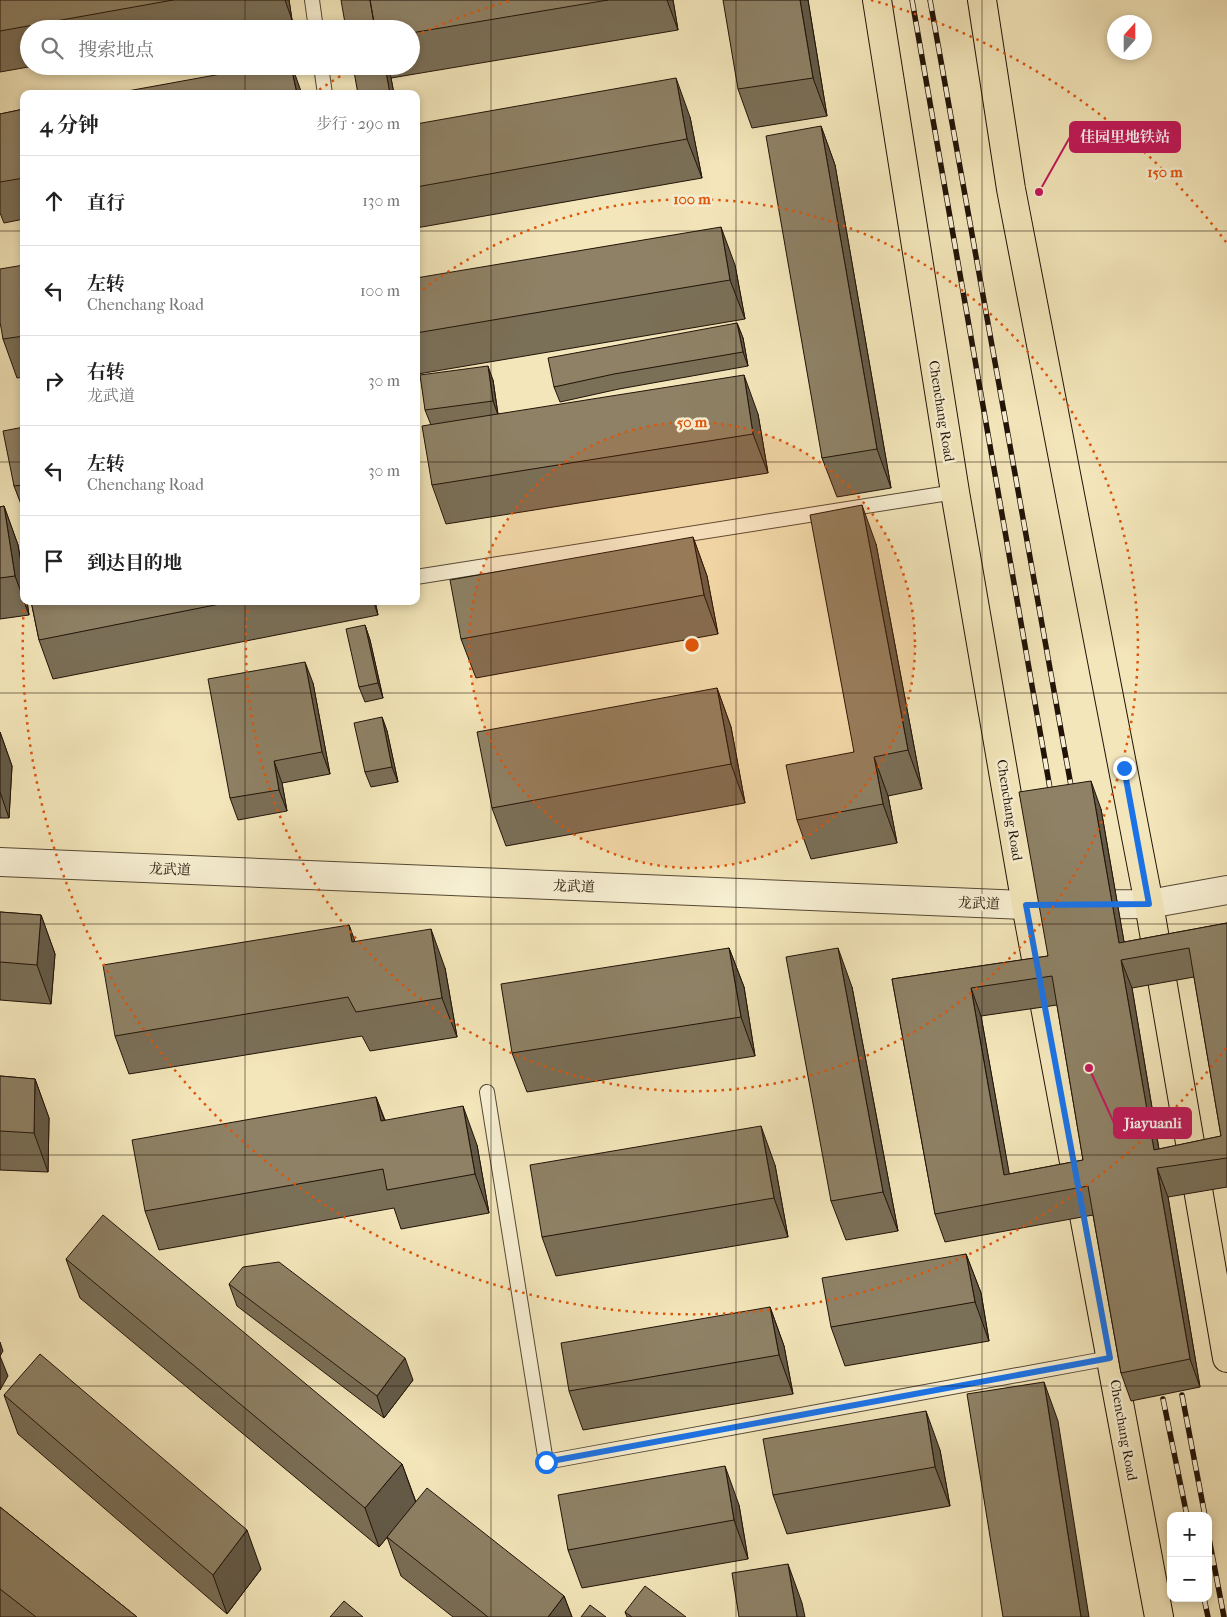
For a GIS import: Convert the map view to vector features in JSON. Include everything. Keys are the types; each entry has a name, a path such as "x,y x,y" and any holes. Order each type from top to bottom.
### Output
{"main road":[{"name":"Chenchang Road","path":"877,0 955,492 1026,905 1160,1617"},
{"path":"982,0 1011,189 1149,904 1227,1358"}],"street":[{"name":"龙武道","path":"0,862 1026,905 1149,904 1227,890"}],"lane":[{"path":"312,0 315,20"},
{"path":"322,75 324,90"},
{"path":"420,577 955,492"},
{"path":"488,1092 546,1462 1110,1358"}],"building":[{"path":"0,0 173,0 61,20 20,20 20,27 0,31"},
{"path":"341,0 370,0 373,20 344,20"},
{"path":"370,0 608,0 420,31 420,20 373,20"},
{"path":"723,0 800,0 813,78 738,89"},
{"path":"216,75 293,75 296,90 133,90"},
{"path":"355,75 387,75 389,90 357,90"},
{"path":"676,78 687,139 420,186 420,123"},
{"path":"20,110 20,179 0,182 0,114"},
{"path":"821,126 877,449 822,458 766,136"},
{"path":"721,227 730,280 420,332 420,277"},
{"path":"20,266 20,337 3,339 0,322 0,269"},
{"path":"737,323 743,352 614,374 554,387 548,358"},
{"path":"488,366 493,401 425,410 420,375"},
{"path":"744,375 753,434 432,485 422,426"},
{"path":"20,428 20,485 14,486 3,431"},
{"path":"862,505 908,750 874,757 883,804 797,820 786,765 854,752 810,515"},
{"path":"4,506 15,576 0,578 0,507"},
{"path":"693,537 704,595 461,639 450,580"},
{"path":"32,605 215,605 39,640"},
{"path":"365,625 378,683 359,687 346,629"},
{"path":"305,662 322,752 274,761 279,790 230,798 208,679"},
{"path":"717,688 731,764 492,808 477,732"},
{"path":"382,717 392,767 365,772 354,723"},
{"path":"1091,781 1119,943 1227,923 1227,1158 1157,1168 1190,1359 1121,1373 1088,1186 935,1214 892,979 1048,956 1019,792","holes":["1189,948 1221,1136 1154,1150 1121,960","1052,976 1083,1160 1004,1175 971,988"]},
{"path":"0,912 41,915 37,965 0,962"},
{"path":"349,925 352,942 431,929 442,998 356,1012 348,997 115,1036 103,965"},
{"path":"729,948 741,1017 512,1053 501,984"},
{"path":"838,948 883,1192 831,1201 786,957"},
{"path":"0,1076 35,1079 34,1133 0,1131"},
{"path":"376,1097 381,1121 463,1106 475,1174 387,1190 383,1169 145,1211 132,1140"},
{"path":"761,1126 774,1198 542,1237 530,1165"},
{"path":"103,1215 402,1464 365,1508 66,1259"},
{"path":"966,1254 975,1302 831,1327 822,1278"},
{"path":"279,1262 405,1358 377,1396 229,1284 243,1267"},
{"path":"770,1307 779,1355 569,1391 561,1343"},
{"path":"40,1354 247,1530 213,1575 4,1395"},
{"path":"1044,1382 1081,1617 1003,1617 967,1394"},
{"path":"926,1411 935,1467 773,1495 763,1439"},
{"path":"725,1466 734,1520 568,1550 558,1495"},
{"path":"427,1488 564,1596 548,1617 488,1617 387,1537"},
{"path":"0,1507 137,1617 36,1617 0,1589"},
{"path":"788,1564 797,1617 739,1617 732,1573"},
{"path":"645,1586 686,1617 632,1617 625,1612"},
{"path":"344,1601 363,1617 330,1617"},
{"path":"590,1605 606,1617 581,1617"}],"railway":[{"path":"912,0 1052,800"},
{"path":"930,0 1073,797"},
{"path":"1182,1395 1204,1512"},
{"path":"1163,1399 1186,1512"},
{"path":"1212,1554 1224,1617"},
{"path":"1205,1602 1208,1617"}],"place":[{"name":"佳园里地铁站","path":"1039,192"},
{"name":"Jiayuanli","path":"1089,1068"}],"route":[{"path":"546,1462 1110,1358 1026,905 1149,904 1124,768"}]}
